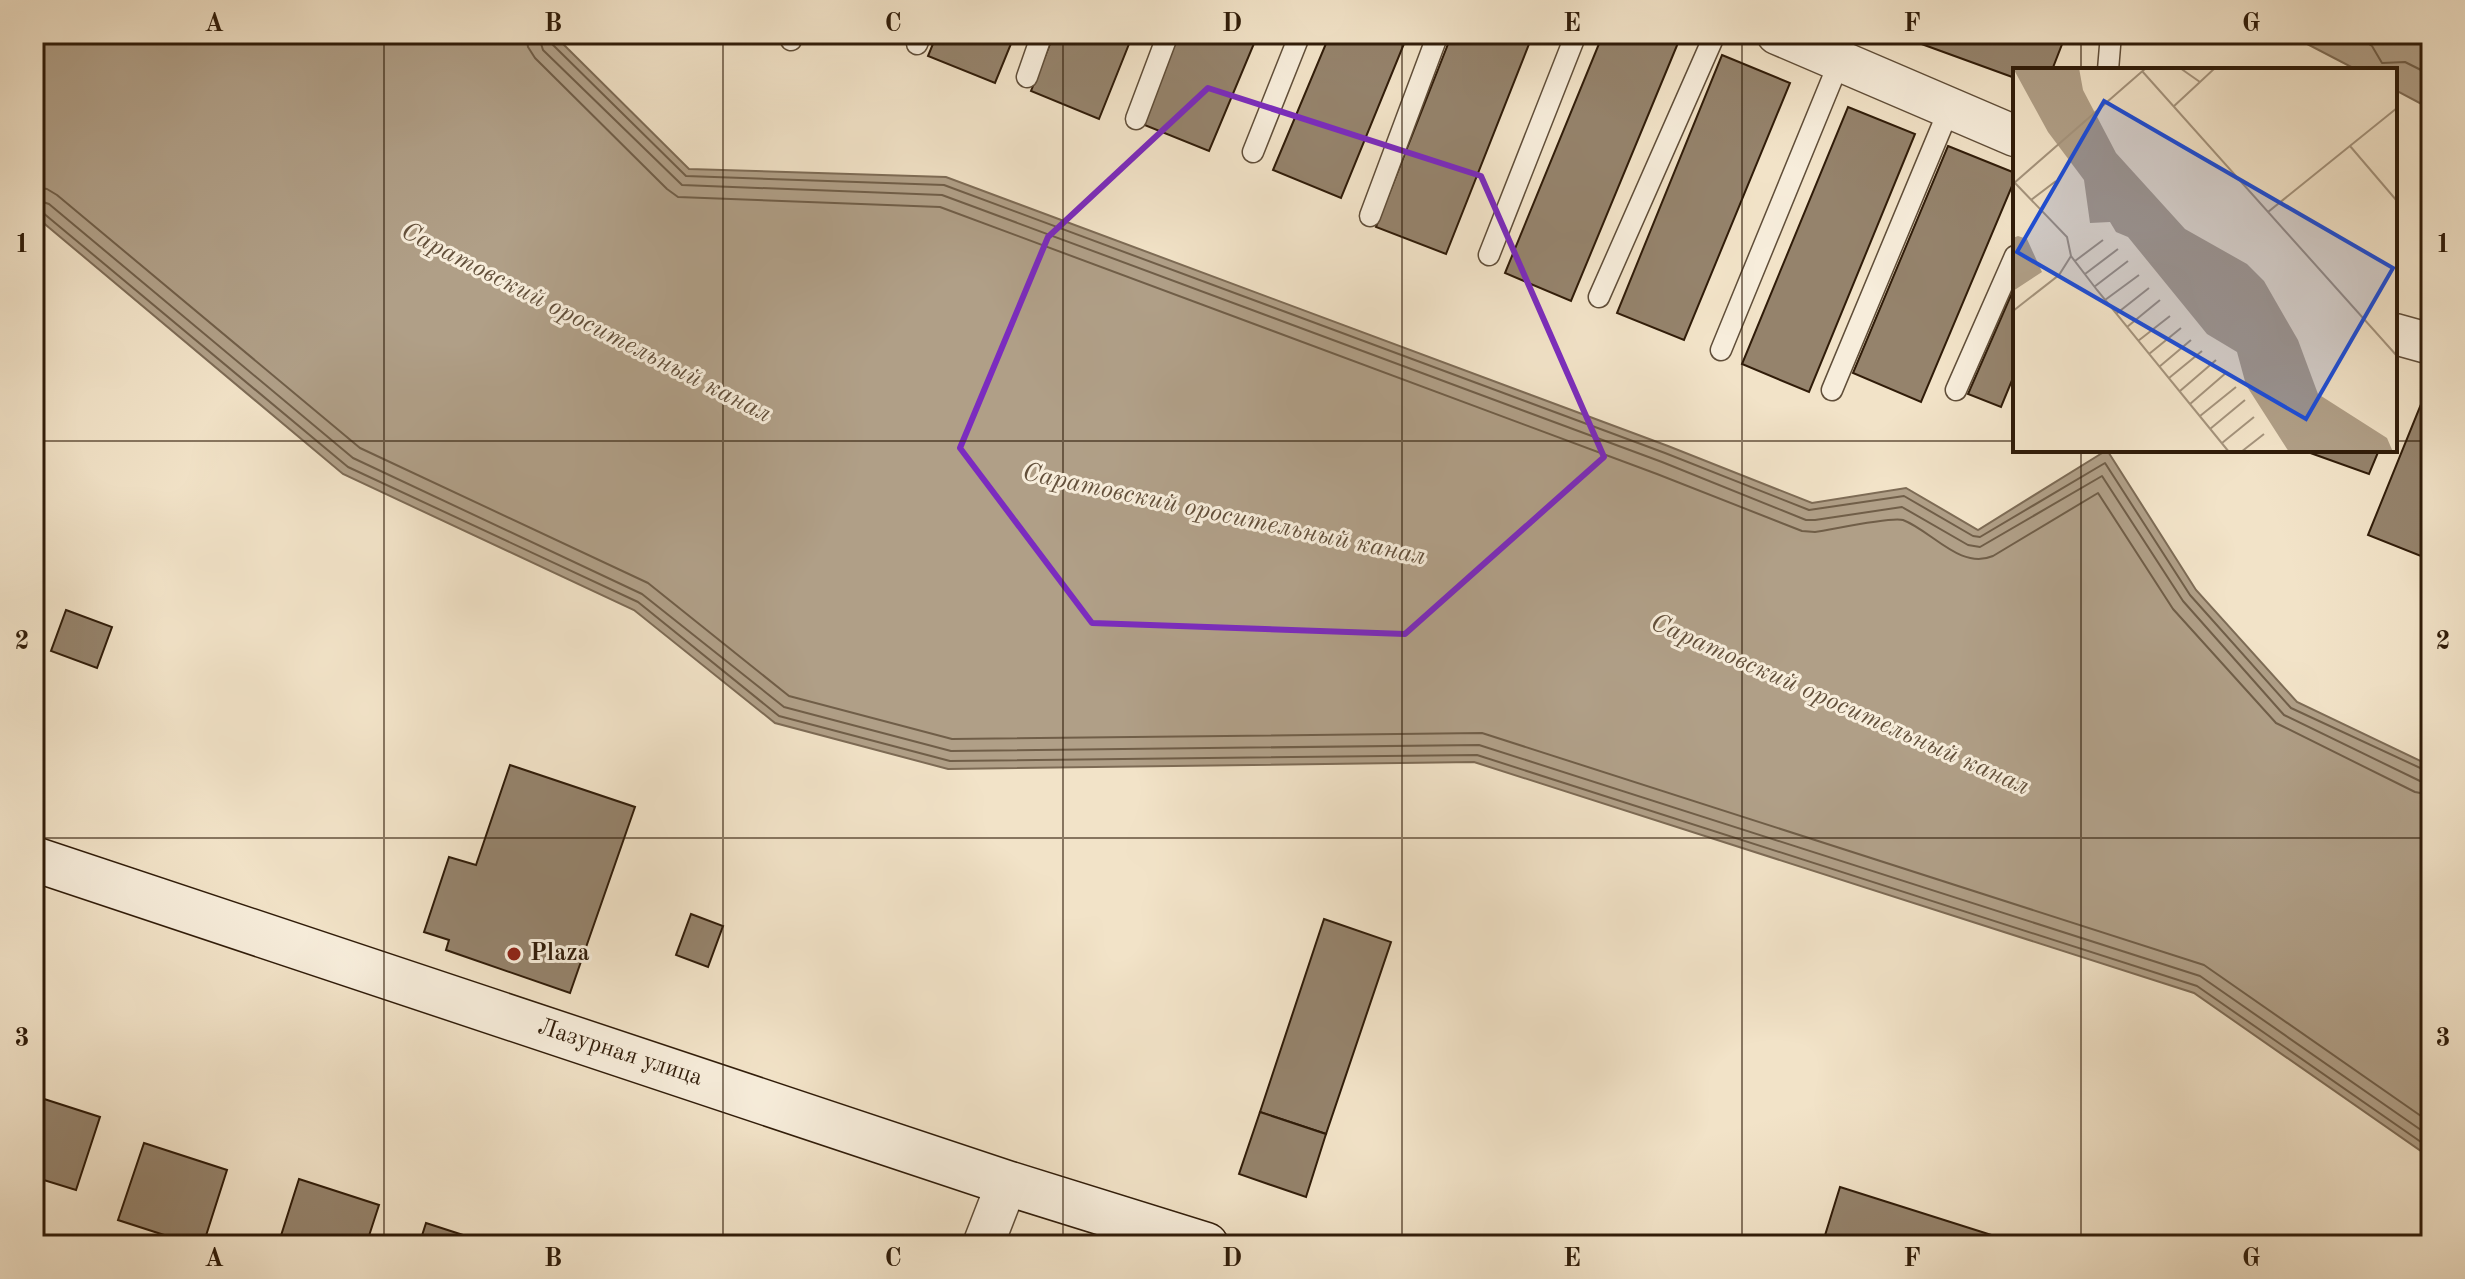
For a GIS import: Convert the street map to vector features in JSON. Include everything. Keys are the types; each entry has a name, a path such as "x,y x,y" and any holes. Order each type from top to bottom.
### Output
{"street":[{"path":"1777,34 2013,135"},
{"path":"2397,335 2431,344"},
{"name":"Лазурная улица","path":"34,859 1007,1183 1206,1245"},
{"path":"983,1245 1007,1183"}],"lane":[{"path":"1027,77 1042,34"},
{"path":"1136,119 1168,34"},
{"path":"1253,152 1300,34"},
{"path":"1370,216 1438,34"},
{"path":"1489,255 1576,34"},
{"path":"1599,297 1715,34"},
{"path":"2108,68 2111,34"},
{"path":"1721,350 1840,60"},
{"path":"1832,390 1950,107"},
{"path":"1956,390 2013,261"}],"highlighted area":[{"path":"1208,88 1481,176 1604,457 1405,634 1092,623 960,448 1048,237"}],"water":[{"name":"Саратовский оросительный канал","path":"34,34 553,34 689,169 946,177 1668,446 1812,503 1906,488 1978,530 2108,452 2196,590 2297,702 2431,766 2431,1158 2194,993 1474,762 948,769 775,723 634,610 343,474 34,215"},
{"path":"2288,34 2431,34 2431,109 2397,91 2397,68 2353,68"}],"building":[{"path":"937,34 1015,34 995,83 928,56"},
{"path":"1054,34 1133,34 1099,119 1031,91"},
{"path":"1179,34 1258,34 1209,151 1142,124"},
{"path":"1330,34 1408,34 1341,198 1273,170"},
{"path":"1452,34 1533,34 1446,254 1376,227"},
{"path":"1603,34 1655,34 1678,43 1571,301 1505,273"},
{"path":"1894,34 2066,34 2053,68 2013,68 2013,77"},
{"path":"1722,55 1790,83 1684,340 1617,313"},
{"path":"1848,107 1915,134 1809,392 1742,364"},
{"path":"1948,146 2013,172 2013,184 1921,402 1853,373"},
{"path":"2013,291 2013,378 2001,407 1968,394"},
{"path":"2431,382 2431,560 2368,535"},
{"path":"2308,452 2378,452 2369,474"},
{"path":"66,610 112,627 97,668 51,651"},
{"path":"510,765 635,807 570,993 446,950 449,940 424,932 449,857 476,865"},
{"path":"691,914 723,926 708,967 676,955"},
{"path":"1324,919 1391,942 1326,1134 1260,1112"},
{"path":"41,1098 100,1117 76,1190 34,1177 34,1120"},
{"path":"1260,1112 1326,1134 1306,1197 1239,1174"},
{"path":"144,1143 227,1170 203,1245 118,1220"},
{"path":"299,1179 379,1205 366,1245 278,1245"},
{"path":"1840,1187 2023,1245 1822,1245"},
{"path":"426,1223 494,1245 419,1245"}],"place":[{"name":"Plaza","path":"514,954"}]}
